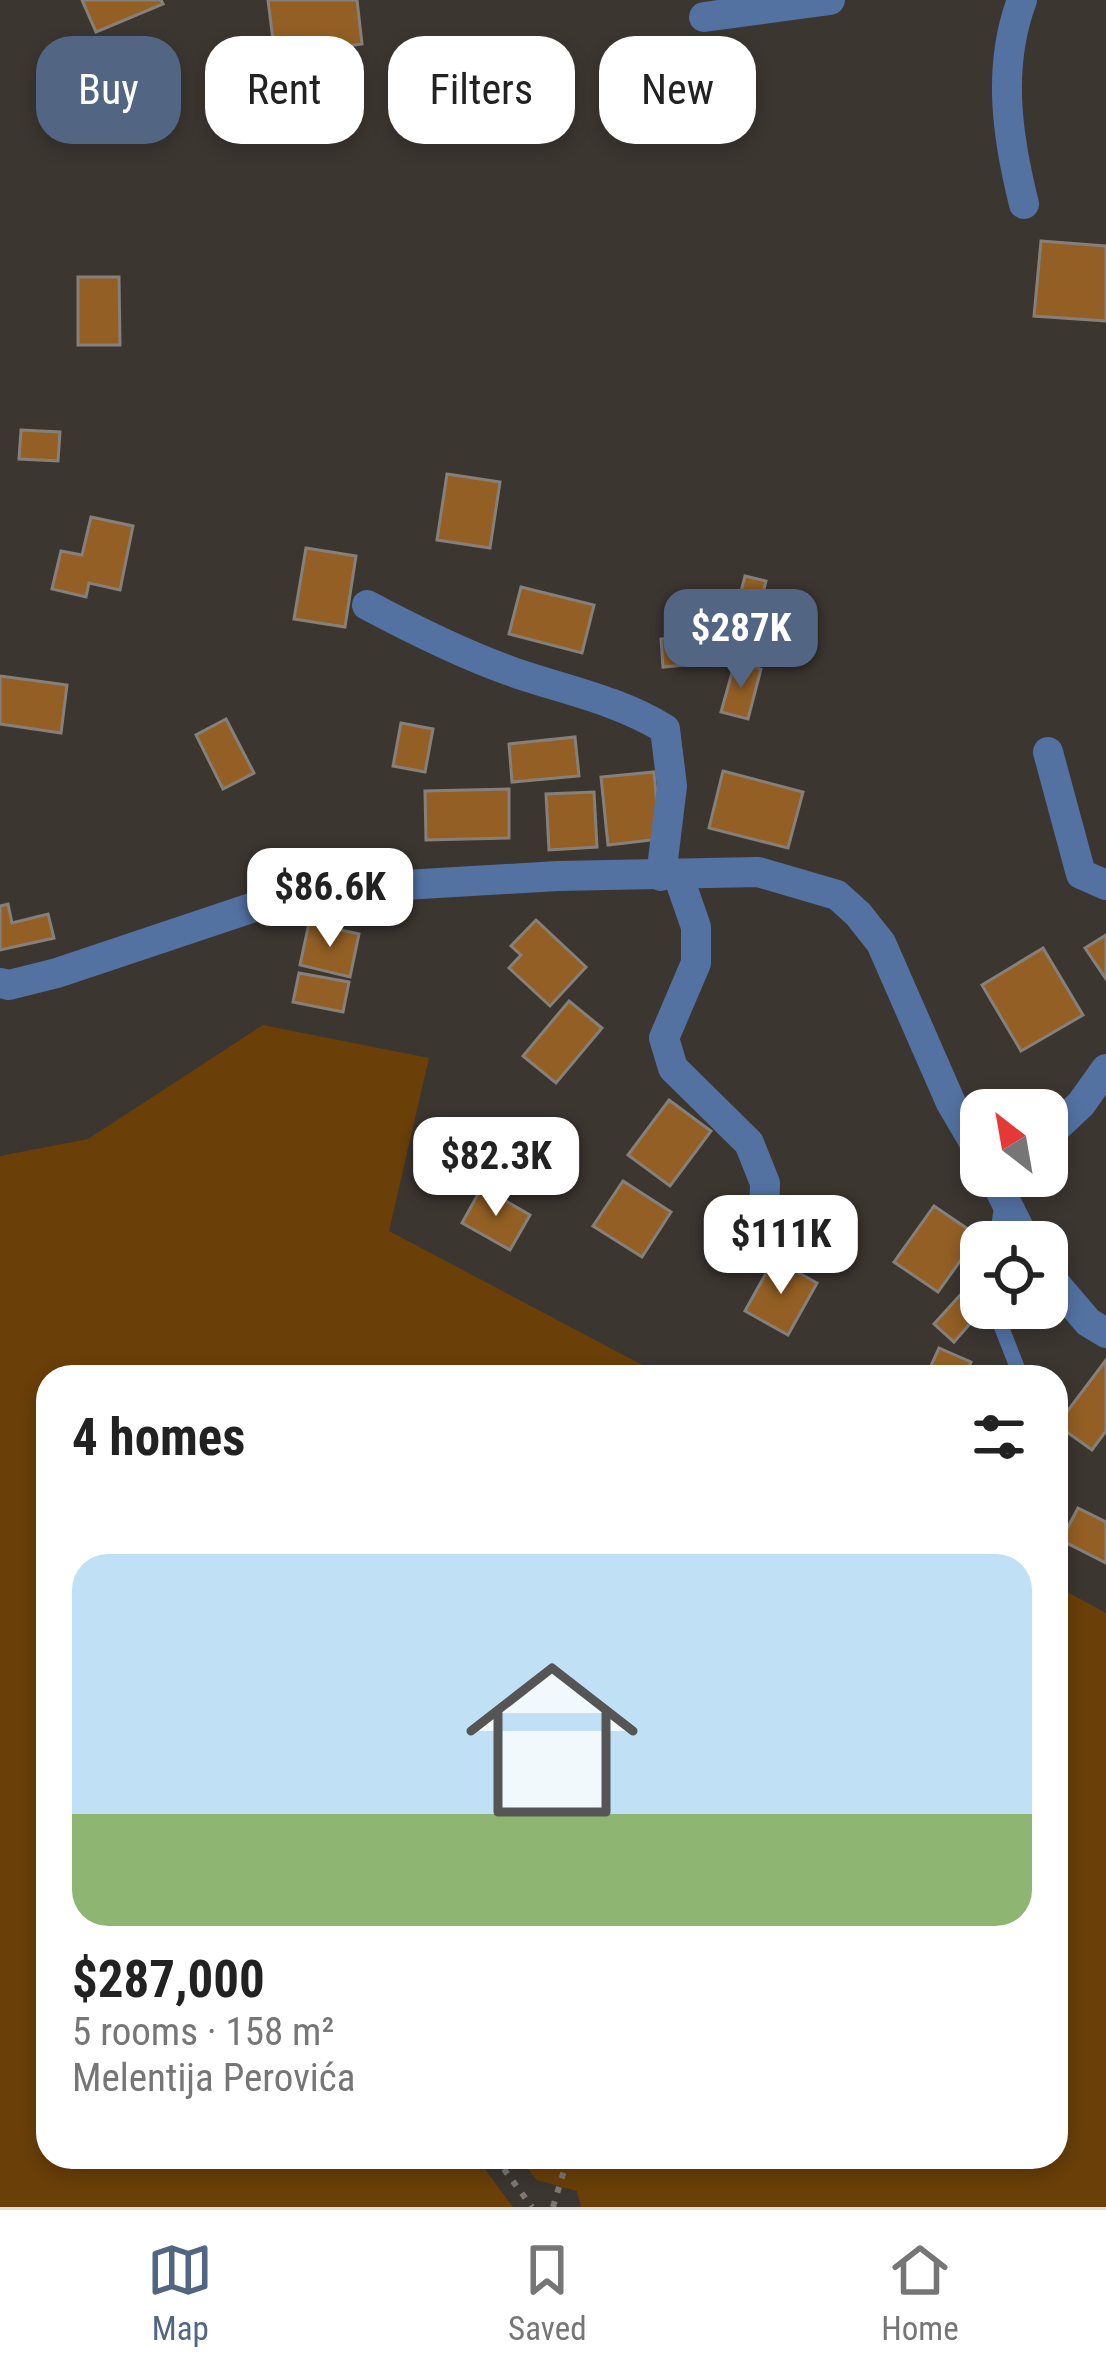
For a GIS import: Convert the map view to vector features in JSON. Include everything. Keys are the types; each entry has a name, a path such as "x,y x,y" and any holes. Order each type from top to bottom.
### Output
{"street":[{"path":"704,17 830,0"},
{"path":"1022,0 1008,39 1009,145 1024,204"},
{"path":"367,605 437,643 630,707 665,729 672,786 670,876 696,927 696,964 664,1038 673,1069 749,1143 765,1183 764,1220"},
{"path":"1048,752 1081,874 1106,884"},
{"path":"0,983 9,986 57,974 260,905 371,887 558,876 758,872 837,895 858,914 881,944 960,1116"},
{"path":"1068,1116 1106,1069"},
{"path":"1068,1299 1088,1322 1106,1333"}],"lane":[{"path":"1002,1329 1016,1365"}],"path":[{"path":"504,2169 532,2207"},
{"path":"554,2207 565,2169"}],"shaded area":[{"path":"263,1025 429,1058 389,1231 642,1365 36,1365 36,2169 485,2169 513,2207 0,2207 0,1156 88,1139"},
{"path":"1068,1592 1106,1613 1106,2207 581,2207 577,2191 537,2180 528,2169 1068,2169"}],"building":[{"path":"82,0 161,0 163,4 96,32"},
{"path":"268,0 357,0 361,36 272,36"},
{"path":"1041,241 1106,246 1106,321 1034,316"},
{"path":"78,277 119,277 120,345 78,345"},
{"path":"21,430 60,432 58,461 19,459"},
{"path":"447,474 500,482 490,548 437,540"},
{"path":"91,517 133,526 120,590 89,583 86,597 52,589 61,551 82,555"},
{"path":"306,548 356,556 345,627 294,619"},
{"path":"745,576 766,581 761,601 789,609 779,651 729,638"},
{"path":"521,587 594,605 582,653 509,634"},
{"path":"694,636 697,664 663,667 661,639"},
{"path":"735,662 761,669 748,719 721,712"},
{"path":"0,676 67,685 61,733 0,724"},
{"path":"226,719 254,773 223,789 196,735"},
{"path":"401,723 433,729 425,772 393,766"},
{"path":"575,737 579,776 512,782 509,744"},
{"path":"723,771 803,792 788,848 709,828"},
{"path":"654,772 660,839 608,845 601,777"},
{"path":"509,789 509,838 426,840 425,791"},
{"path":"594,792 597,847 549,850 546,794"},
{"path":"8,904 12,923 48,914 54,938 0,950 0,906"},
{"path":"536,920 586,967 550,1006 509,968 521,955 511,946"},
{"path":"309,923 359,934 350,977 300,965"},
{"path":"1106,935 1106,979 1085,948"},
{"path":"1043,948 1083,1015 1021,1051 982,985"},
{"path":"299,973 349,982 343,1012 293,1002"},
{"path":"569,1001 602,1028 556,1083 523,1056"},
{"path":"669,1100 711,1131 670,1186 628,1155"},
{"path":"489,1131 532,1135 530,1156 487,1153"},
{"path":"623,1181 671,1212 642,1257 593,1226"},
{"path":"482,1187 530,1215 510,1250 462,1223"},
{"path":"934,1206 960,1224 960,1261 938,1292 894,1262"},
{"path":"774,1259 817,1283 788,1335 745,1311"},
{"path":"960,1295 960,1329 965,1329 954,1342 934,1324"},
{"path":"939,1348 971,1362 970,1365 931,1365"},
{"path":"1106,1360 1106,1431 1092,1450 1068,1433 1068,1410"},
{"path":"1078,1508 1106,1522 1106,1563 1068,1544 1068,1527"}]}
